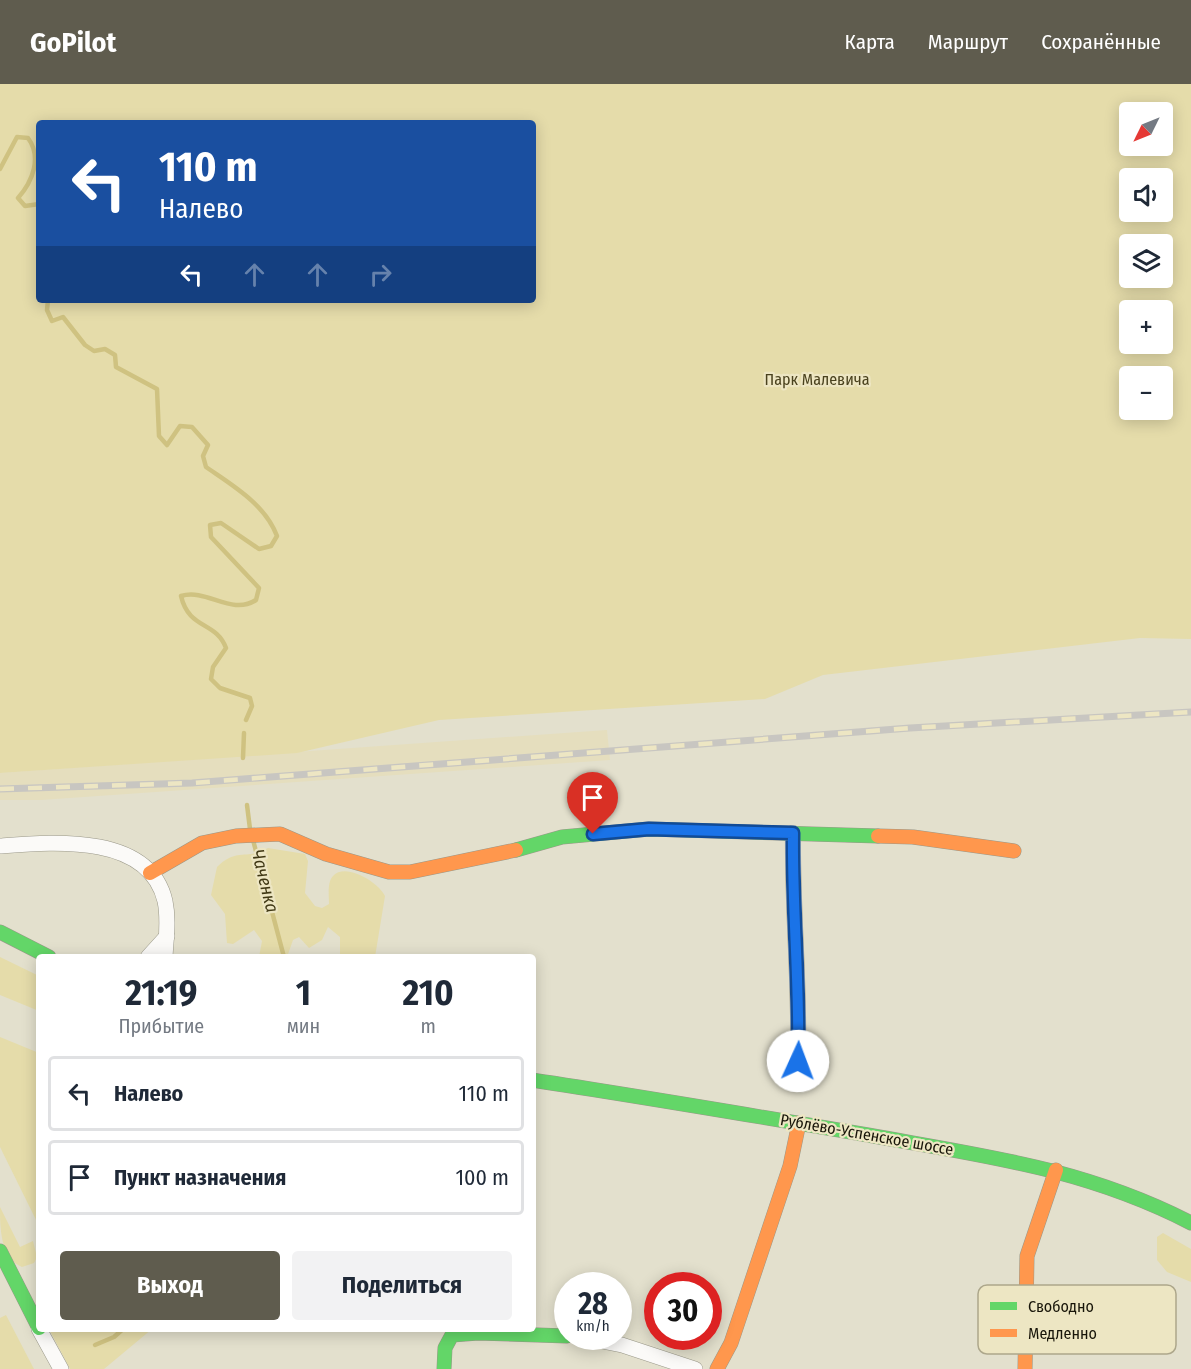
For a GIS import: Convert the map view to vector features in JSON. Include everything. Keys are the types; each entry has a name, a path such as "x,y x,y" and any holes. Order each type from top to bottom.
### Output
{"street":[{"path":"150,873 202,843 236,836 280,834 369,867 389,872 410,872 493,857 568,837 649,829 913,837 1014,851"},
{"path":"793,833 792,909 800,1001 798,1061"},
{"path":"0,846 52,842 105,847 131,857 150,873 160,886 165,901 167,936 165,954"},
{"path":"0,932 43,954"},
{"path":"151,954 167,936"},
{"path":"0,946 36,954"},
{"name":"Рублёво-Успенское шоссе","path":"536,1081 1008,1159 1090,1178 1138,1195 1191,1223"},
{"path":"717,1369 731,1343 790,1166 799,1123"},
{"path":"1026,1285 1027,1256 1037,1220 1056,1170"},
{"path":"0,1251 36,1323"},
{"path":"41,1332 61,1369"},
{"path":"444,1369 445,1348 452,1335 478,1333 554,1336"},
{"path":"632,1348 694,1369"},
{"path":"1025,1354 1025,1369"}],"shaded area":[{"path":"607,730 610,760 41,800 0,800 0,773"}],"green space":[{"name":"Парк Малевича","path":"0,84 1191,84 1191,639 1140,638 823,675 765,699 439,720 297,753 0,773"},
{"path":"268,848 305,854 308,861 305,893 315,906 322,908 329,904 330,882 339,872 354,873 376,885 385,896 375,954 340,954 340,937 328,927 322,940 309,948 299,937 293,940 288,954 260,954 262,941 254,930 233,944 227,943 225,914 211,895 217,867 231,857 260,852"},
{"path":"0,957 36,975 36,1010 0,995"},
{"path":"0,1037 36,1052 36,1220 0,1147"},
{"path":"0,1207 20,1247 33,1241 36,1253 34,1263 22,1267 9,1257 0,1224"},
{"path":"1163,1233 1191,1249 1191,1282 1167,1272 1157,1260 1157,1237"},
{"path":"6,1315 34,1369 0,1369 0,1318"},
{"path":"51,1332 148,1332 104,1369 70,1369"}],"waterway":[{"name":"Чаченка","path":"0,169 17,137 28,138 34,153 34,169 28,184 18,198 25,206 36,204"},
{"name":"Чаченка","path":"48,303 47,310 52,321 63,317 85,345 94,351 105,349 115,355 116,367 157,389 159,436 167,445 180,426 192,427 208,445 203,456 206,467 247,496 272,525 277,536 271,546 259,549 221,523 210,525 211,537 259,588 256,600 237,605 200,596 181,596 190,615 222,639 226,648 213,667 211,679 220,688 250,698 252,706 246,720"},
{"name":"Чаченка","path":"243,758 244,733"},
{"name":"Чаченка","path":"247,805 250,829"},
{"name":"Чаченка","path":"253,840 283,954"},
{"name":"Чаченка","path":"95,1345 120,1332"}],"railway":[{"path":"0,789 192,783 910,728 1191,712"}],"traffic: fast":[{"path":"516,850 562,837 649,829 878,836"},
{"path":"0,932 43,954"},
{"path":"536,1081 868,1135 1033,1166 1112,1189 1191,1223"},
{"path":"0,1251 36,1322"},
{"path":"444,1369 445,1348 452,1335 478,1333 554,1336"}],"traffic: slow":[{"path":"150,873 202,843 236,836 280,834 326,854 389,872 410,872 516,850"},
{"path":"878,836 913,837 1014,851"},
{"path":"717,1369 731,1343 790,1166 799,1123"},
{"path":"1026,1285 1027,1256 1056,1170"},
{"path":"1025,1354 1025,1369"}],"route":[{"path":"593,834 649,829 793,833 792,909 800,1001 798,1061"}]}
